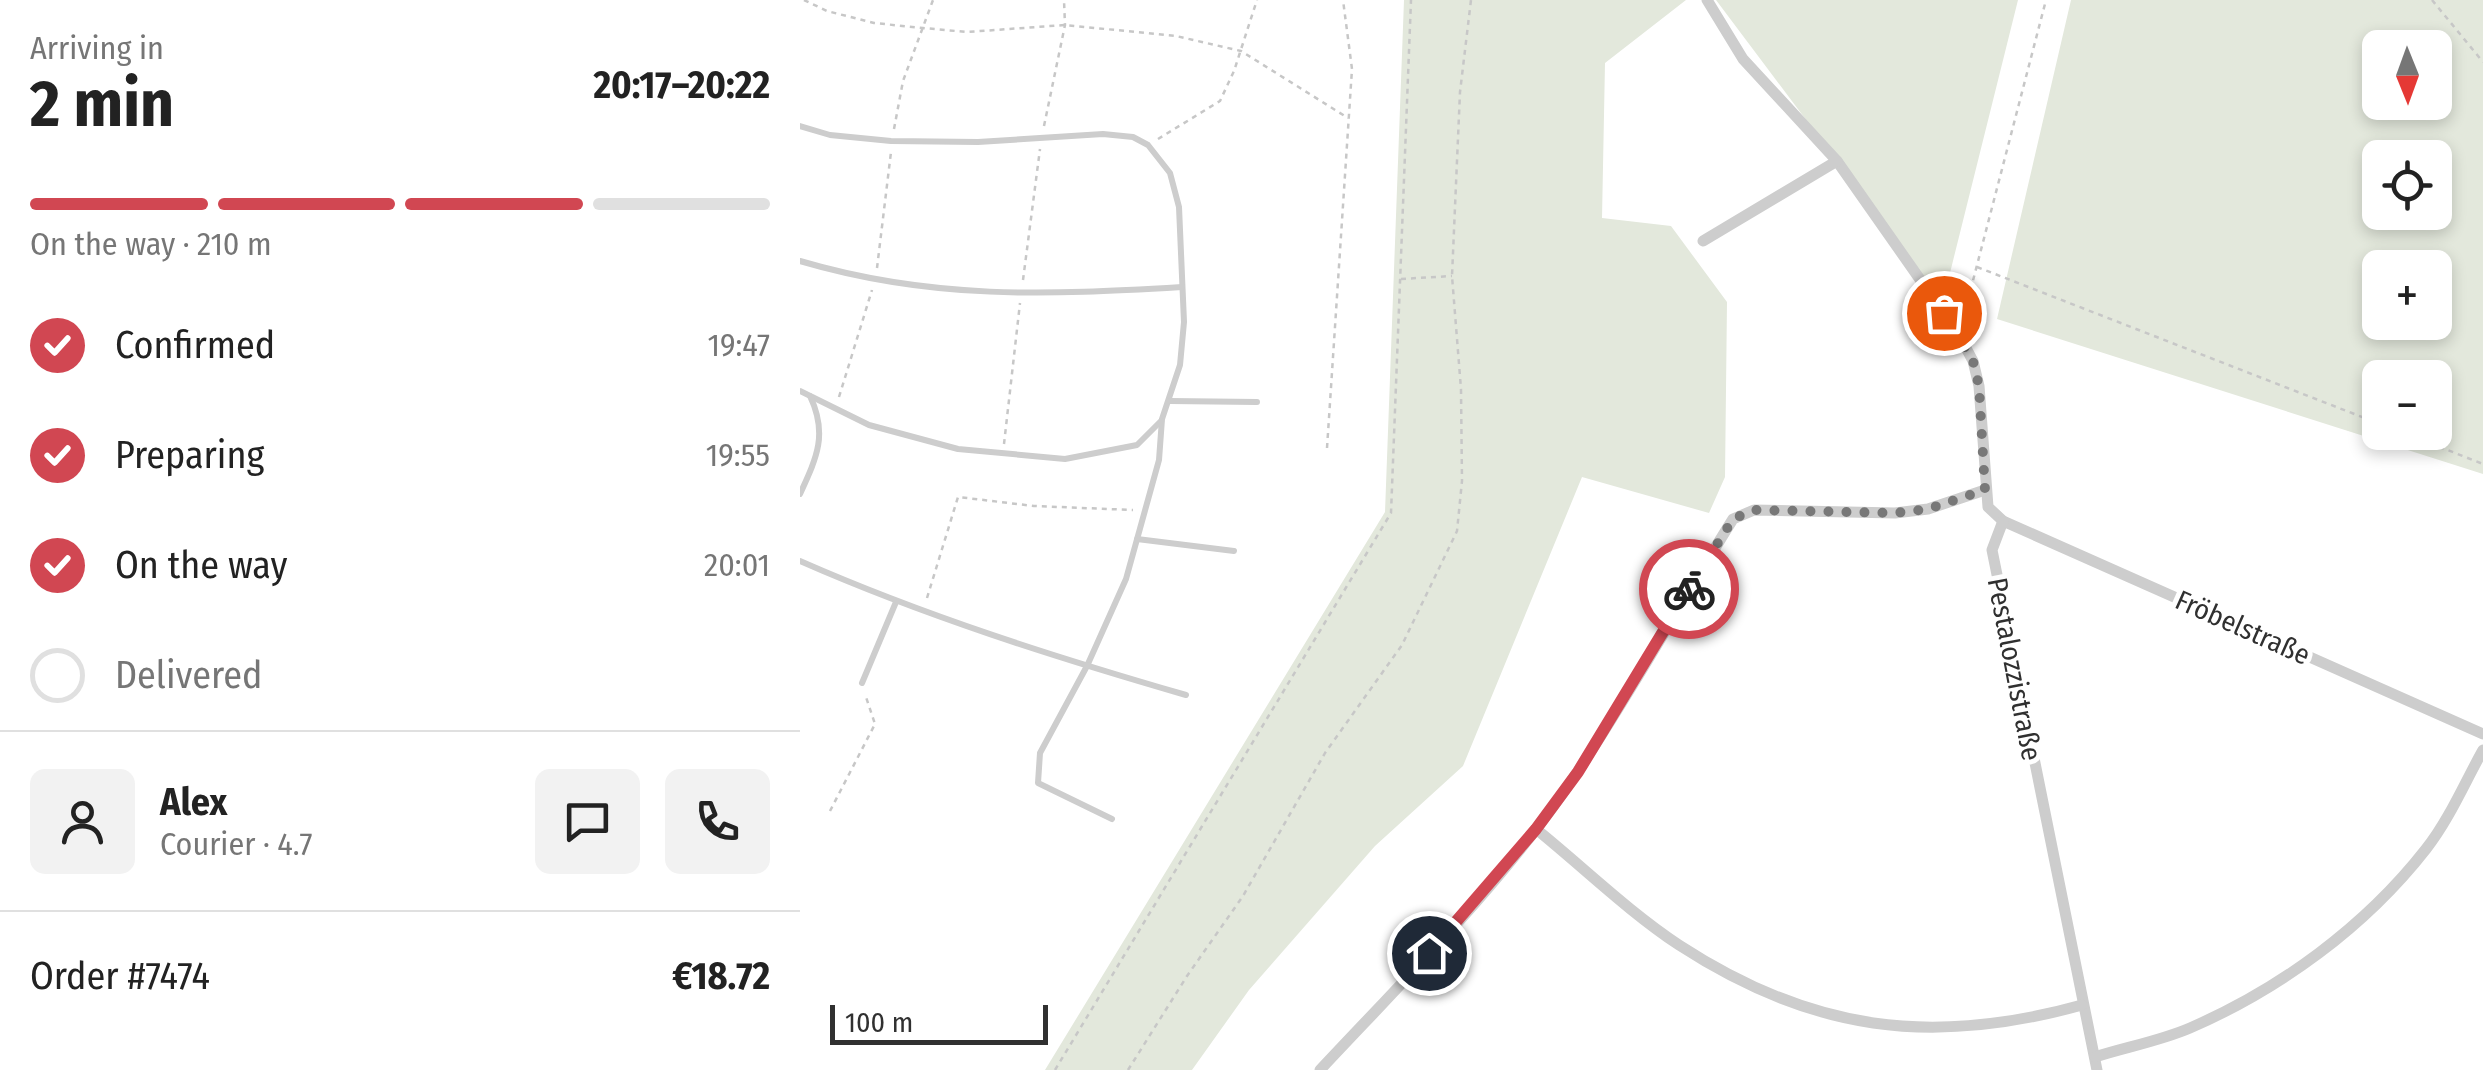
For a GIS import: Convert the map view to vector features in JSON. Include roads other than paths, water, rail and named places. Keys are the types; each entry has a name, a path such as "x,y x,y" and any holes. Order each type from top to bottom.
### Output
{"street":[{"path":"1707,0 1743,58 1838,161 1959,335 1973,361 1979,386 1988,506 2003,521"},
{"path":"1702,242 1838,161"},
{"path":"1320,1070 1429,953 1536,829 1578,772 1733,519 1754,510 1774,509 1912,511 1985,490"},
{"name":"Fröbelstraße","path":"2003,521 2483,734"},
{"name":"Pestalozzistraße","path":"2003,521 1992,550 2096,1063"},
{"path":"2096,1063 2188,1029 2276,983 2322,950 2364,914 2428,847 2483,750"},
{"path":"1536,829 1677,944 1744,982 1792,1003 1850,1019 1938,1030 2038,1018 2082,1005"}],"lane":[{"path":"800,126 830,135 892,141 978,142 1103,134 1134,137 1148,146 1170,173 1178,207 1184,322 1180,365 1162,420 1159,460 1126,579 1040,754 1038,783 1112,819"},
{"path":"800,261 876,280 974,293 1182,287"},
{"path":"800,391 869,425 940,444 1065,459 1137,445 1162,420"},
{"path":"800,494 820,440 820,416 810,396"},
{"path":"1170,401 1256,402"},
{"path":"1137,539 1234,551"},
{"path":"800,561 896,602 1186,695"},
{"path":"862,683 896,602"}]}
